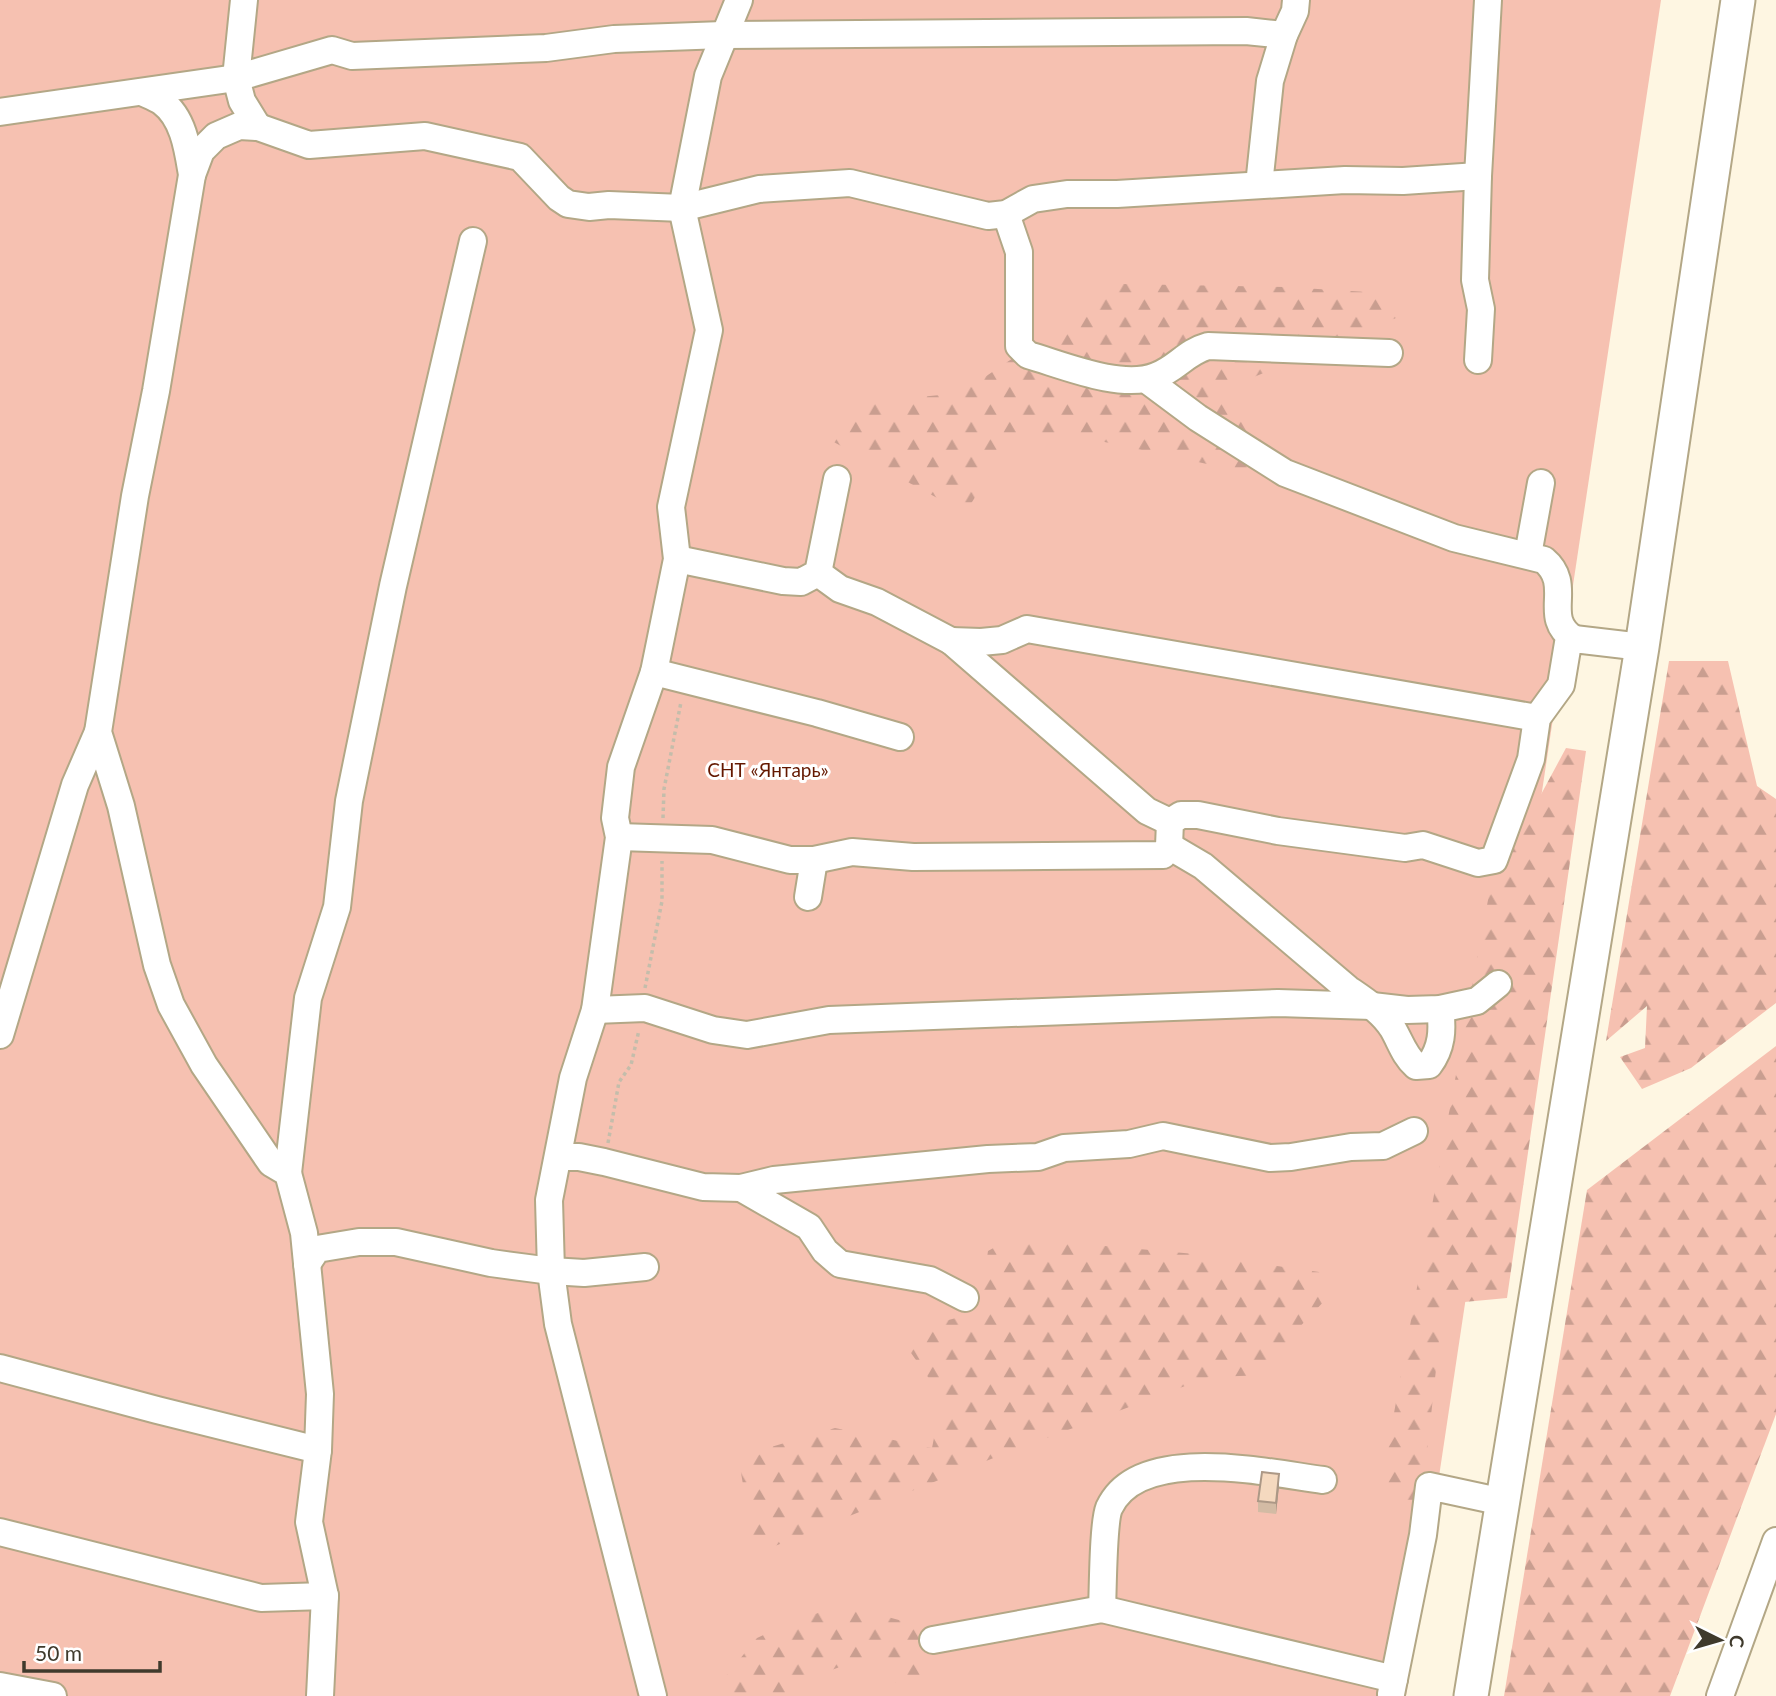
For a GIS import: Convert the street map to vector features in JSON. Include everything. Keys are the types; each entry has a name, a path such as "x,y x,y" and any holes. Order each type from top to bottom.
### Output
{"main road":[{"path":"1471,1696 1642,647 1738,0"}],"street":[{"path":"216,136 231,102 236,78 244,0"},
{"path":"653,1696 562,1337 551,1271 550,1200 573,1078 596,1010 619,837 615,818 621,767 654,672 677,559 671,507 709,330 682,208 708,76 739,0"},
{"path":"1259,185 1270,81 1284,35 1295,11 1296,0"},
{"path":"1478,360 1481,309 1475,280 1488,0"},
{"path":"0,112 236,78 332,50 352,56 546,48 614,39 723,35 1247,31 1284,35"},
{"path":"236,78 242,101 258,127"},
{"path":"142,92 163,102 174,116 187,143 192,175"},
{"path":"0,1035 75,785 98,732 135,495 156,391 192,175 201,150 216,136 239,126 258,127 309,145 425,136 520,157 559,198 568,204 589,207 608,205 682,208 759,189 850,183 988,216 1006,214 1033,199 1067,194 1117,194 1345,180 1403,181 1478,176"},
{"path":"1006,214 1019,252 1019,346 1028,355 1109,378 1147,380 1161,375 1194,350 1208,346 1389,352"},
{"path":"320,1696 326,1596 309,1522 318,1450 320,1394 304,1233 288,1173 308,998 337,907 349,801 393,586 473,241"},
{"path":"1147,380 1198,418 1285,473 1454,538 1544,559 1552,566 1559,583 1558,619 1562,631 1574,639 1642,647"},
{"path":"677,559 783,581 801,582 818,572 837,479"},
{"path":"1528,555 1541,483"},
{"path":"818,572 840,589 877,603 951,641 1147,811 1203,866 1348,989 1372,1006 1392,1027 1406,1058 1416,1066 1429,1065 1437,1054 1442,1028 1440,1009"},
{"path":"951,641 1002,640 1027,629 1537,718"},
{"path":"619,837 712,840 790,860 814,860 852,852 913,857 1163,855 1170,834 1181,815 1198,815 1278,831 1405,848 1423,845 1478,863 1494,860 1531,759 1537,718 1561,685 1568,643 1574,639"},
{"path":"654,672 900,737"},
{"path":"98,732 121,806 157,965 171,1005 204,1065 271,1163 288,1173"},
{"path":"808,897 814,860"},
{"path":"596,1010 645,1008 713,1030 747,1035 829,1020 1278,1003 1407,1010 1440,1009 1477,1002 1498,984"},
{"path":"560,1157 579,1157 604,1162 703,1187 741,1188 774,1180 988,1159 1038,1157 1064,1148 1129,1144 1163,1136 1270,1158 1352,1147 1382,1146 1414,1131"},
{"path":"741,1188 809,1227 825,1251 840,1264 930,1280 965,1298"},
{"path":"307,1264 317,1249 359,1242 396,1242 491,1263 551,1271 584,1273 645,1267"},
{"path":"0,1368 318,1450"},
{"path":"1102,1609 1108,1511 1118,1493 1142,1477 1174,1469 1206,1466 1323,1480"},
{"path":"933,1640 1102,1609 1392,1688 1423,1535 1429,1486 1503,1502"},
{"path":"0,1532 261,1598 326,1596"},
{"path":"1720,1696 1776,1541"},
{"path":"0,1686 53,1696"}],"path":[{"path":"604,1162 619,1082 631,1065 645,1008 645,988 662,901 664,789 685,679"}],"green space":[{"name":"СНТ «Янтарь»","path":"0,0 1661,0 1406,1696 0,1696"},
{"path":"1123,284 1285,287 1367,292 1408,313 1213,394 1265,442 1249,473 1100,441 1019,436 993,469 965,513 830,440 857,403 961,393"},
{"path":"1669,661 1728,661 1757,786 1776,799 1776,1003 1691,1068 1642,1089 1620,1057 1645,1048 1647,1006 1606,1041"},
{"path":"1566,748 1586,751 1507,1298 1443,1304 1421,1509 1381,1484 1490,889"},
{"path":"1776,1046 1776,1414 1670,1696 1504,1696 1587,1190"},
{"path":"1006,1241 1195,1254 1319,1272 1328,1297 1293,1334 1269,1375 1209,1377 996,1457 755,1554 740,1467 771,1447 835,1428 932,1448 942,1397 904,1343 914,1329 979,1312 988,1251"},
{"path":"843,1605 925,1627 921,1696 909,1696 869,1656 805,1680 797,1696 717,1696 721,1682 757,1638 793,1621"}],"building":[{"path":"1262,1472 1279,1474 1276,1503 1258,1501"}]}
